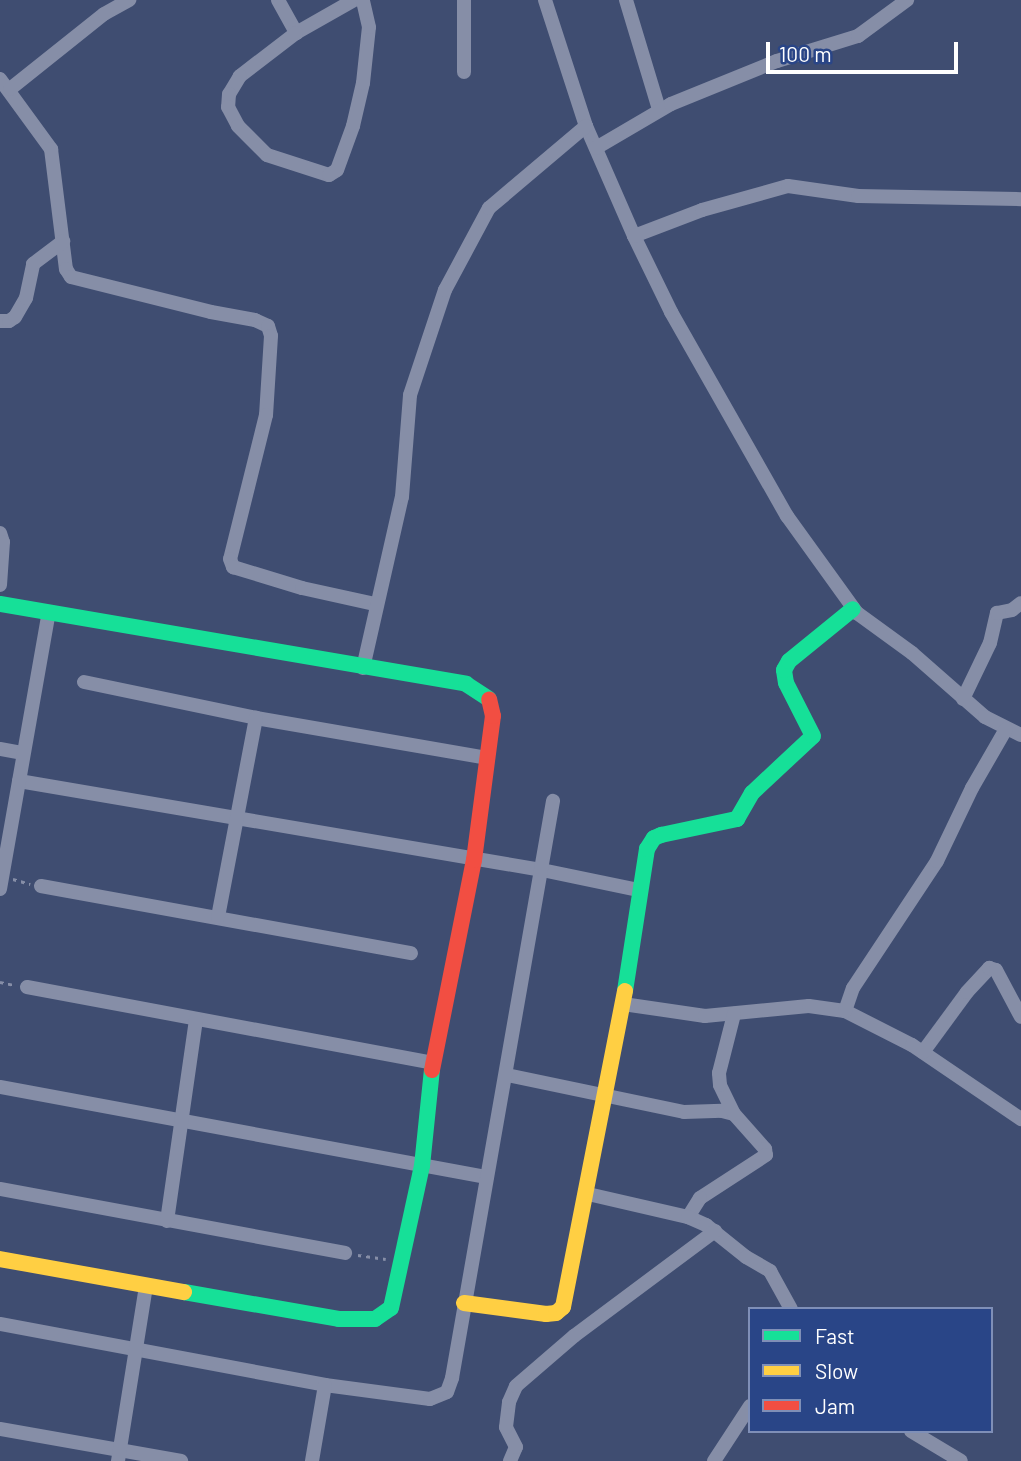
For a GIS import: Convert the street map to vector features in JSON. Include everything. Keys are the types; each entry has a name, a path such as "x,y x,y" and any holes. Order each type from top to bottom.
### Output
{"street":[{"path":"129,0 104,14 5,84 51,149 66,270 76,280 255,320 268,326 271,336 266,415 231,564 253,575 376,604"},
{"path":"278,0 296,33"},
{"path":"354,0 296,33 240,76 229,94 228,107 237,125 267,155 329,175 337,170 353,126 363,83 369,27 363,0"},
{"path":"464,0 464,72"},
{"path":"545,0 586,126 634,236 671,312 787,516 853,609 912,653 963,699 1006,729 1021,735"},
{"path":"626,0 659,109"},
{"path":"596,148 659,109 777,61 858,36 907,0"},
{"path":"363,668 402,497 410,395 445,290 489,208 586,126"},
{"path":"634,236 702,210 788,186 859,196 1021,199"},
{"path":"0,321 9,321 15,317 26,298 33,264 63,241"},
{"path":"0,533 3,542 0,586"},
{"path":"963,699 990,643 997,613 1012,610 1021,603"},
{"path":"0,604 466,684 488,696 493,716 474,860 433,1063 422,1166 391,1308 375,1319 339,1319 0,1259"},
{"path":"464,1303 546,1314 560,1311 566,1301 603,1096 623,1004 647,849 654,838 737,819 752,793 813,736 811,727 786,683 784,670 789,662 853,609"},
{"path":"2,883 22,753 49,612"},
{"path":"84,682 256,718 487,758"},
{"path":"218,917 256,718"},
{"path":"845,1011 853,988 937,861 986,762 1006,729"},
{"path":"0,749 22,753"},
{"path":"19,781 542,870 639,890"},
{"path":"0,1324 325,1385 430,1399 439,1398 447,1392 452,1378 507,1076 553,801"},
{"path":"41,886 411,953"},
{"path":"923,1052 967,992 989,968 996,970 1021,1017"},
{"path":"27,987 433,1063"},
{"path":"623,1004 705,1016 809,1006 845,1011 923,1052 1021,1119"},
{"path":"688,1217 700,1198 766,1155 765,1149 734,1114 720,1085 719,1073 734,1014"},
{"path":"167,1221 196,1019"},
{"path":"507,1076 684,1112 722,1111 734,1114"},
{"path":"0,1087 487,1177"},
{"path":"0,1189 345,1253"},
{"path":"587,1194 688,1217 715,1231 775,1276 790,1307"},
{"path":"510,1461 516,1443 506,1427 509,1402 516,1386 574,1336 715,1231"},
{"path":"119,1455 146,1286"},
{"path":"312,1461 325,1385"},
{"path":"714,1461 748,1409"},
{"path":"0,1429 119,1455 181,1461"},
{"path":"914,1433 957,1460"}],"path":[{"path":"2,883 41,886"},
{"path":"345,1253 403,1262"}],"traffic: fast":[{"path":"0,604 466,684 489,699"},
{"path":"625,991 647,849 654,838 661,835 737,819 752,793 813,736 786,683 784,670 789,661 853,609"},
{"path":"184,1292 339,1319 375,1319 391,1308 422,1166 432,1070"}],"traffic: slow":[{"path":"464,1303 546,1314 556,1313 563,1307 625,991"},
{"path":"0,1259 184,1292"}],"traffic: jam":[{"path":"432,1070 474,860 493,716 489,699"}]}
